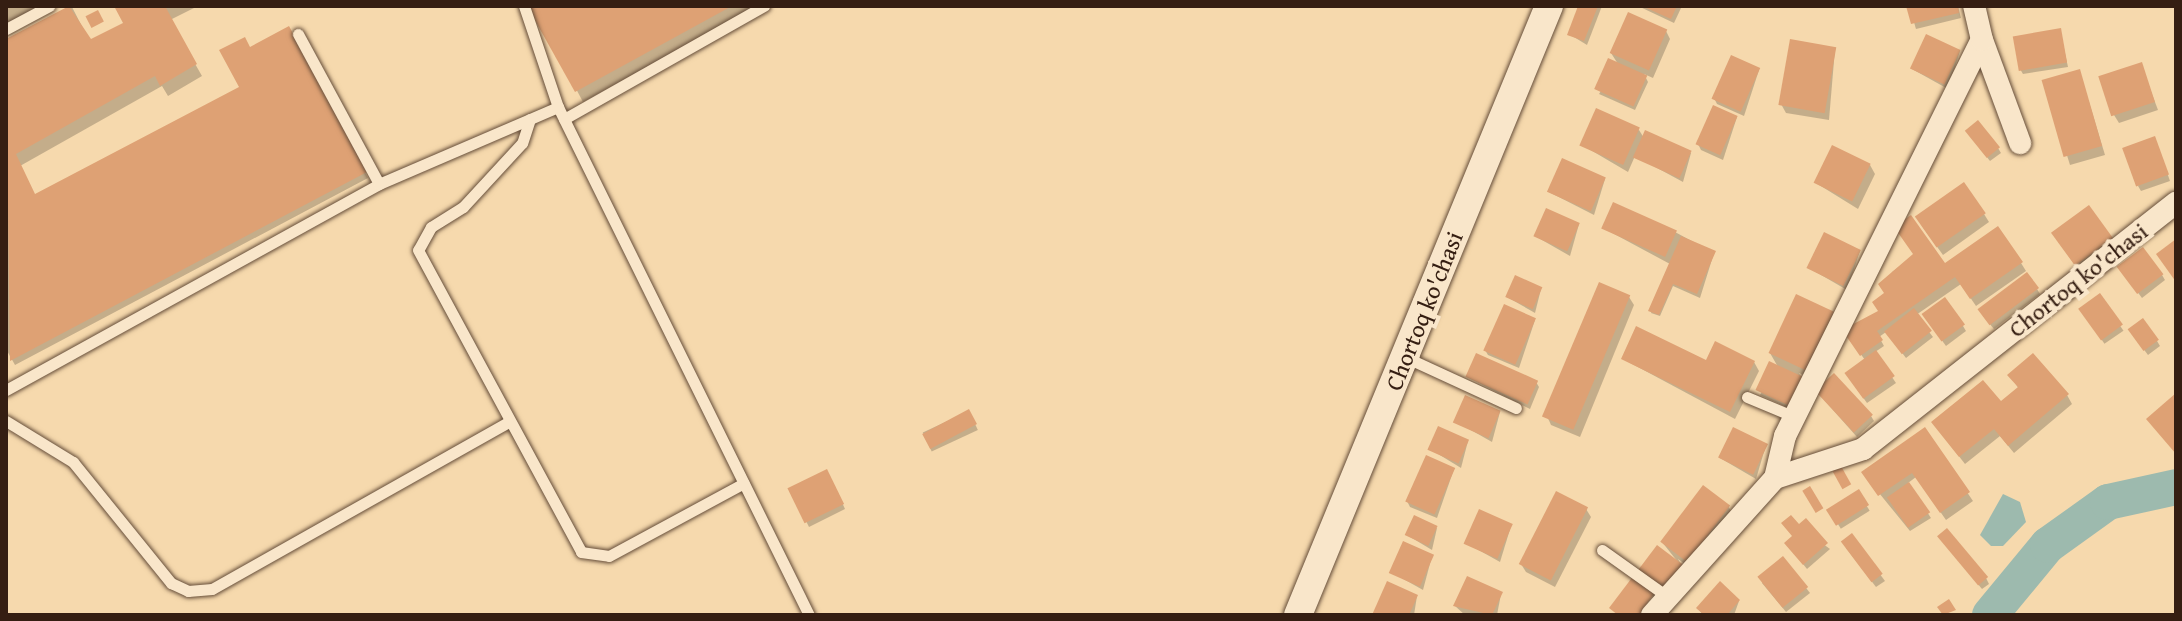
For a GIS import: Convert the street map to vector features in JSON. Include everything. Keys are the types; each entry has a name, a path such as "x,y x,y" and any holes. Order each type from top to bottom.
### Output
{"street":[{"name":"Chortoq ko'chasi","path":"1298,615 1549,6"},
{"path":"1974,6 1982,40 2020,143"},
{"name":"Chortoq ko'chasi","path":"1652,615 1775,478 1795,417 1982,40"},
{"name":"Chortoq ko'chasi","path":"1775,478 1863,449 2176,203"}],"lane":[{"path":"6,29 49,6"},
{"path":"524,6 558,107 809,615"},
{"path":"564,119 764,6"},
{"path":"298,34 379,184"},
{"path":"6,390 379,184 558,107"},
{"path":"530,119 522,143 463,207 431,227 418,250 508,422 581,552 609,556 744,483"},
{"path":"1405,356 1516,408"},
{"path":"1747,397 1795,417"},
{"path":"6,421 73,462 171,583 188,591 212,589 508,422"},
{"path":"1602,550 1668,597"}],"shaded area":[{"path":"2003,494 2020,502 2026,522 2003,546 1991,546 1980,535"}],"building":[{"path":"69,6 91,39 123,23 114,6 165,6 197,64 160,86 155,76 16,154 35,194 239,87 219,50 245,37 250,47 289,26 367,172 10,361 6,39"},
{"path":"527,6 732,6 575,92"},
{"path":"1578,6 1598,6 1584,41 1567,35"},
{"path":"1642,6 1677,6 1671,19"},
{"path":"1906,6 1958,6 1959,13 1911,24"},
{"path":"98,10 104,22 91,28 86,16"},
{"path":"1628,12 1667,29 1649,71 1610,53"},
{"path":"2061,28 2067,62 2019,71 2013,37"},
{"path":"1926,34 1960,50 1944,84 1910,68"},
{"path":"1790,39 1836,47 1825,113 1778,105"},
{"path":"1731,55 1760,68 1741,112 1711,99"},
{"path":"1608,58 1647,75 1633,107 1594,89"},
{"path":"2142,62 2155,102 2111,116 2098,76"},
{"path":"2080,69 2102,146 2064,157 2042,80"},
{"path":"1713,105 1738,116 1720,155 1696,144"},
{"path":"1596,108 1640,128 1623,165 1579,145"},
{"path":"1978,120 2000,147 1987,158 1965,131"},
{"path":"1645,130 1692,151 1679,178 1633,157"},
{"path":"2155,136 2169,175 2136,186 2122,148"},
{"path":"1832,145 1871,164 1852,202 1814,183"},
{"path":"1562,158 1606,178 1591,211 1547,192"},
{"path":"1964,182 1986,213 1937,248 1915,216"},
{"path":"1613,202 1677,230 1665,257 1601,228"},
{"path":"2089,205 2113,238 2075,266 2051,233"},
{"path":"1546,208 1580,223 1567,251 1533,236"},
{"path":"1911,215 1945,263 1998,226 2023,262 1970,299 1955,277 1877,331 1883,340 1860,356 1842,330 1878,311 1872,302 1884,293 1878,284 1913,254 1894,227"},
{"path":"1824,232 1861,250 1843,286 1806,268"},
{"path":"1681,236 1716,251 1697,294 1673,284 1659,315 1648,311"},
{"path":"2176,239 2176,282 2156,254"},
{"path":"2143,247 2163,274 2137,294 2117,267"},
{"path":"2027,272 2039,288 1990,325 1977,309"},
{"path":"1515,275 1542,287 1533,309 1505,297"},
{"path":"1599,282 1630,295 1573,430 1542,416"},
{"path":"2100,293 2123,325 2101,340 2078,309"},
{"path":"1796,294 1834,312 1807,371 1769,353"},
{"path":"1945,297 1965,325 1942,342 1922,314"},
{"path":"1504,304 1536,318 1515,365 1483,351"},
{"path":"1914,308 1932,331 1902,354 1884,331"},
{"path":"2143,318 2159,340 2143,351 2128,329"},
{"path":"1636,326 1706,360 1715,341 1755,361 1730,412 1621,359"},
{"path":"1876,350 1895,376 1863,399 1844,373"},
{"path":"1476,353 1538,381 1528,404 1465,377"},
{"path":"2033,353 2069,394 2008,446 1994,429 1959,457 1931,422 1983,380 2001,401 2018,387 2007,375"},
{"path":"1769,361 1803,377 1790,406 1755,390"},
{"path":"1834,373 1873,415 1854,432 1815,391"},
{"path":"2176,393 2176,454 2146,419"},
{"path":"1465,395 1501,411 1488,438 1453,422"},
{"path":"969,409 977,424 930,449 922,434"},
{"path":"1438,426 1469,440 1458,464 1427,450"},
{"path":"1733,427 1768,444 1753,475 1718,458"},
{"path":"1925,427 1970,492 1940,513 1912,473 1878,496 1861,472"},
{"path":"1426,455 1455,468 1434,515 1405,502"},
{"path":"1841,466 1851,484 1842,489 1832,471"},
{"path":"827,469 844,504 805,523 787,488"},
{"path":"1909,482 1930,512 1908,528 1887,497"},
{"path":"1703,485 1730,505 1687,562 1660,542"},
{"path":"1810,486 1823,508 1816,513 1802,491"},
{"path":"1859,489 1869,505 1836,526 1826,510"},
{"path":"1556,491 1588,507 1551,580 1519,564"},
{"path":"1479,509 1513,524 1497,559 1464,544"},
{"path":"1414,515 1438,526 1428,546 1405,535"},
{"path":"1791,515 1799,524 1806,518 1828,543 1803,565 1784,543 1792,536 1781,523"},
{"path":"1947,528 1988,577 1978,585 1937,536"},
{"path":"1852,533 1883,574 1872,582 1841,541"},
{"path":"1403,541 1434,555 1420,587 1389,573"},
{"path":"1657,545 1684,565 1665,590 1638,570"},
{"path":"1783,556 1808,587 1783,608 1757,577"},
{"path":"1634,575 1656,591 1639,615 1618,615 1609,608"},
{"path":"1467,576 1503,592 1492,615 1453,606"},
{"path":"1387,581 1418,595 1409,615 1372,615"},
{"path":"1720,581 1740,600 1727,615 1704,615 1696,608"},
{"path":"1949,599 1956,610 1943,615 1937,607"}],"waterway":[{"path":"1990,615 2048,545 2108,502 2176,487"}]}
